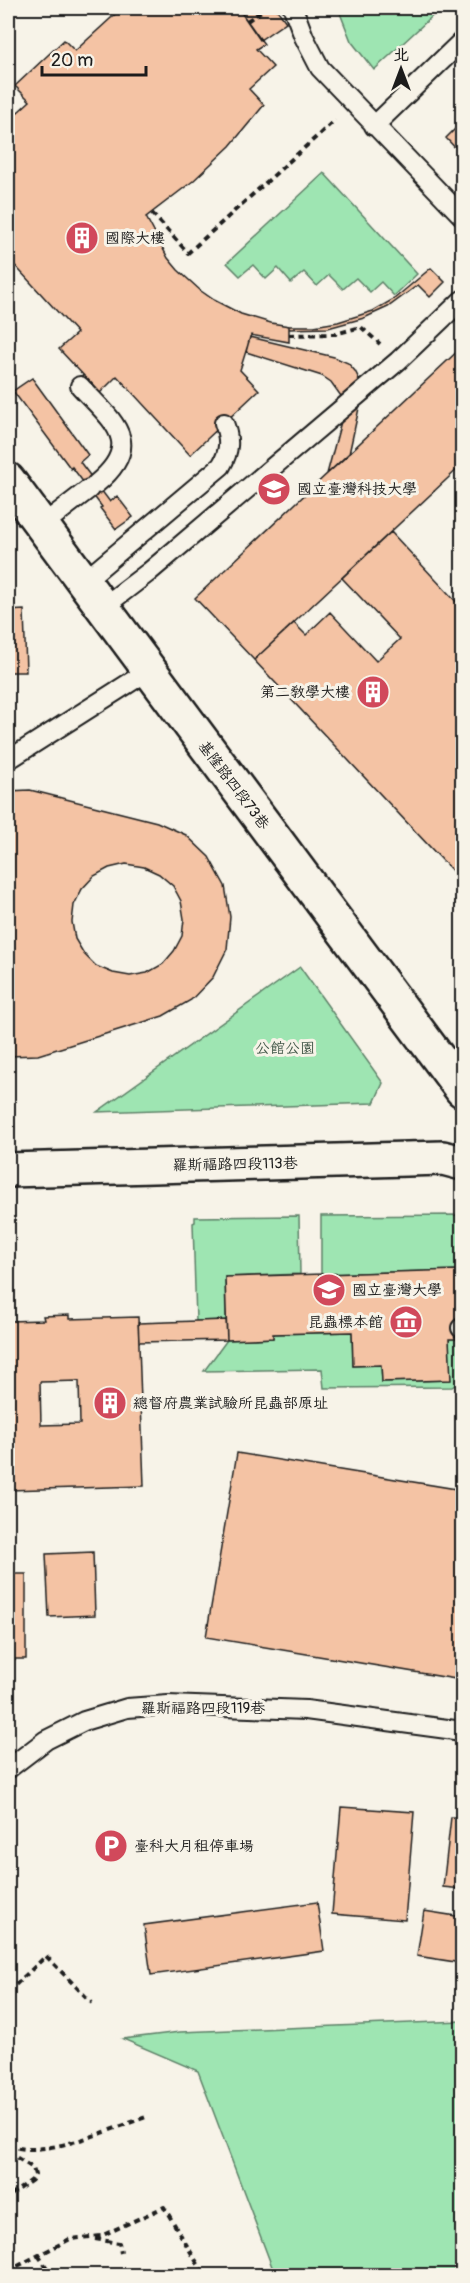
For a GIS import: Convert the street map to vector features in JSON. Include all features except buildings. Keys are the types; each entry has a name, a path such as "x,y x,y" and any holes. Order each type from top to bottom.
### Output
{"street":[{"name":"基隆路四段73巷","path":"8,480 462,1090"},
{"name":"羅斯福路四段113巷","path":"8,1170 443,1158 462,1163"}],"lane":[{"path":"292,8 320,68 462,216"},
{"path":"374,126 462,41"},
{"path":"102,608 149,573 398,361 462,300"},
{"path":"41,526 116,465 122,444 120,433 114,423 80,386"},
{"path":"83,582 221,466 227,456 229,444 224,423"},
{"path":"8,760 148,670"},
{"name":"羅斯福路四段119巷","path":"8,1769 46,1740 84,1721 127,1708 168,1705 306,1710 462,1731"}],"path":[{"path":"247,21 267,8"},
{"path":"152,213 188,253 353,103"},
{"path":"289,335 325,335 361,327"},
{"path":"8,1992 46,1956 92,2003"},
{"path":"8,2144 20,2150 47,2149 149,2116"},
{"path":"8,2152 33,2168 35,2175 32,2180 8,2196"},
{"path":"85,2239 101,2236 164,2207 206,2276"},
{"path":"8,2271 70,2239 104,2239 119,2243 121,2253"},
{"path":"38,2255 49,2271 68,2272"}],"green space":[{"path":"338,8 441,8 374,70 351,41"},
{"path":"324,173 417,274 394,296 381,282 370,292 356,278 343,289 329,275 317,286 304,272 291,283 278,268 266,279 253,265 240,276 227,263"},
{"name":"公館公園","path":"300,967 383,1083 374,1103 97,1112"},
{"path":"462,1215 462,1380 452,1387 324,1388 322,1369 204,1371 227,1340 273,1338 273,1334 352,1332 353,1366 381,1365 382,1382 450,1380 449,1339 461,1339 459,1270 321,1274 321,1216"},
{"path":"299,1216 300,1274 225,1277 226,1320 196,1321 193,1223 195,1217"},
{"path":"462,2021 462,2275 273,2275 274,2272 198,2071 123,2039 180,2032"}],"place":[{"name":"國際大樓","path":"82,238"},
{"name":"國立臺灣科技大學","path":"274,489"},
{"name":"第二教學大樓","path":"373,692"},
{"name":"國立臺灣大學","path":"329,1290"},
{"name":"昆蟲標本館","path":"406,1322"},
{"name":"總督府農業試驗所昆蟲部原址","path":"110,1403"},
{"name":"臺科大月租停車場","path":"111,1846"}]}
